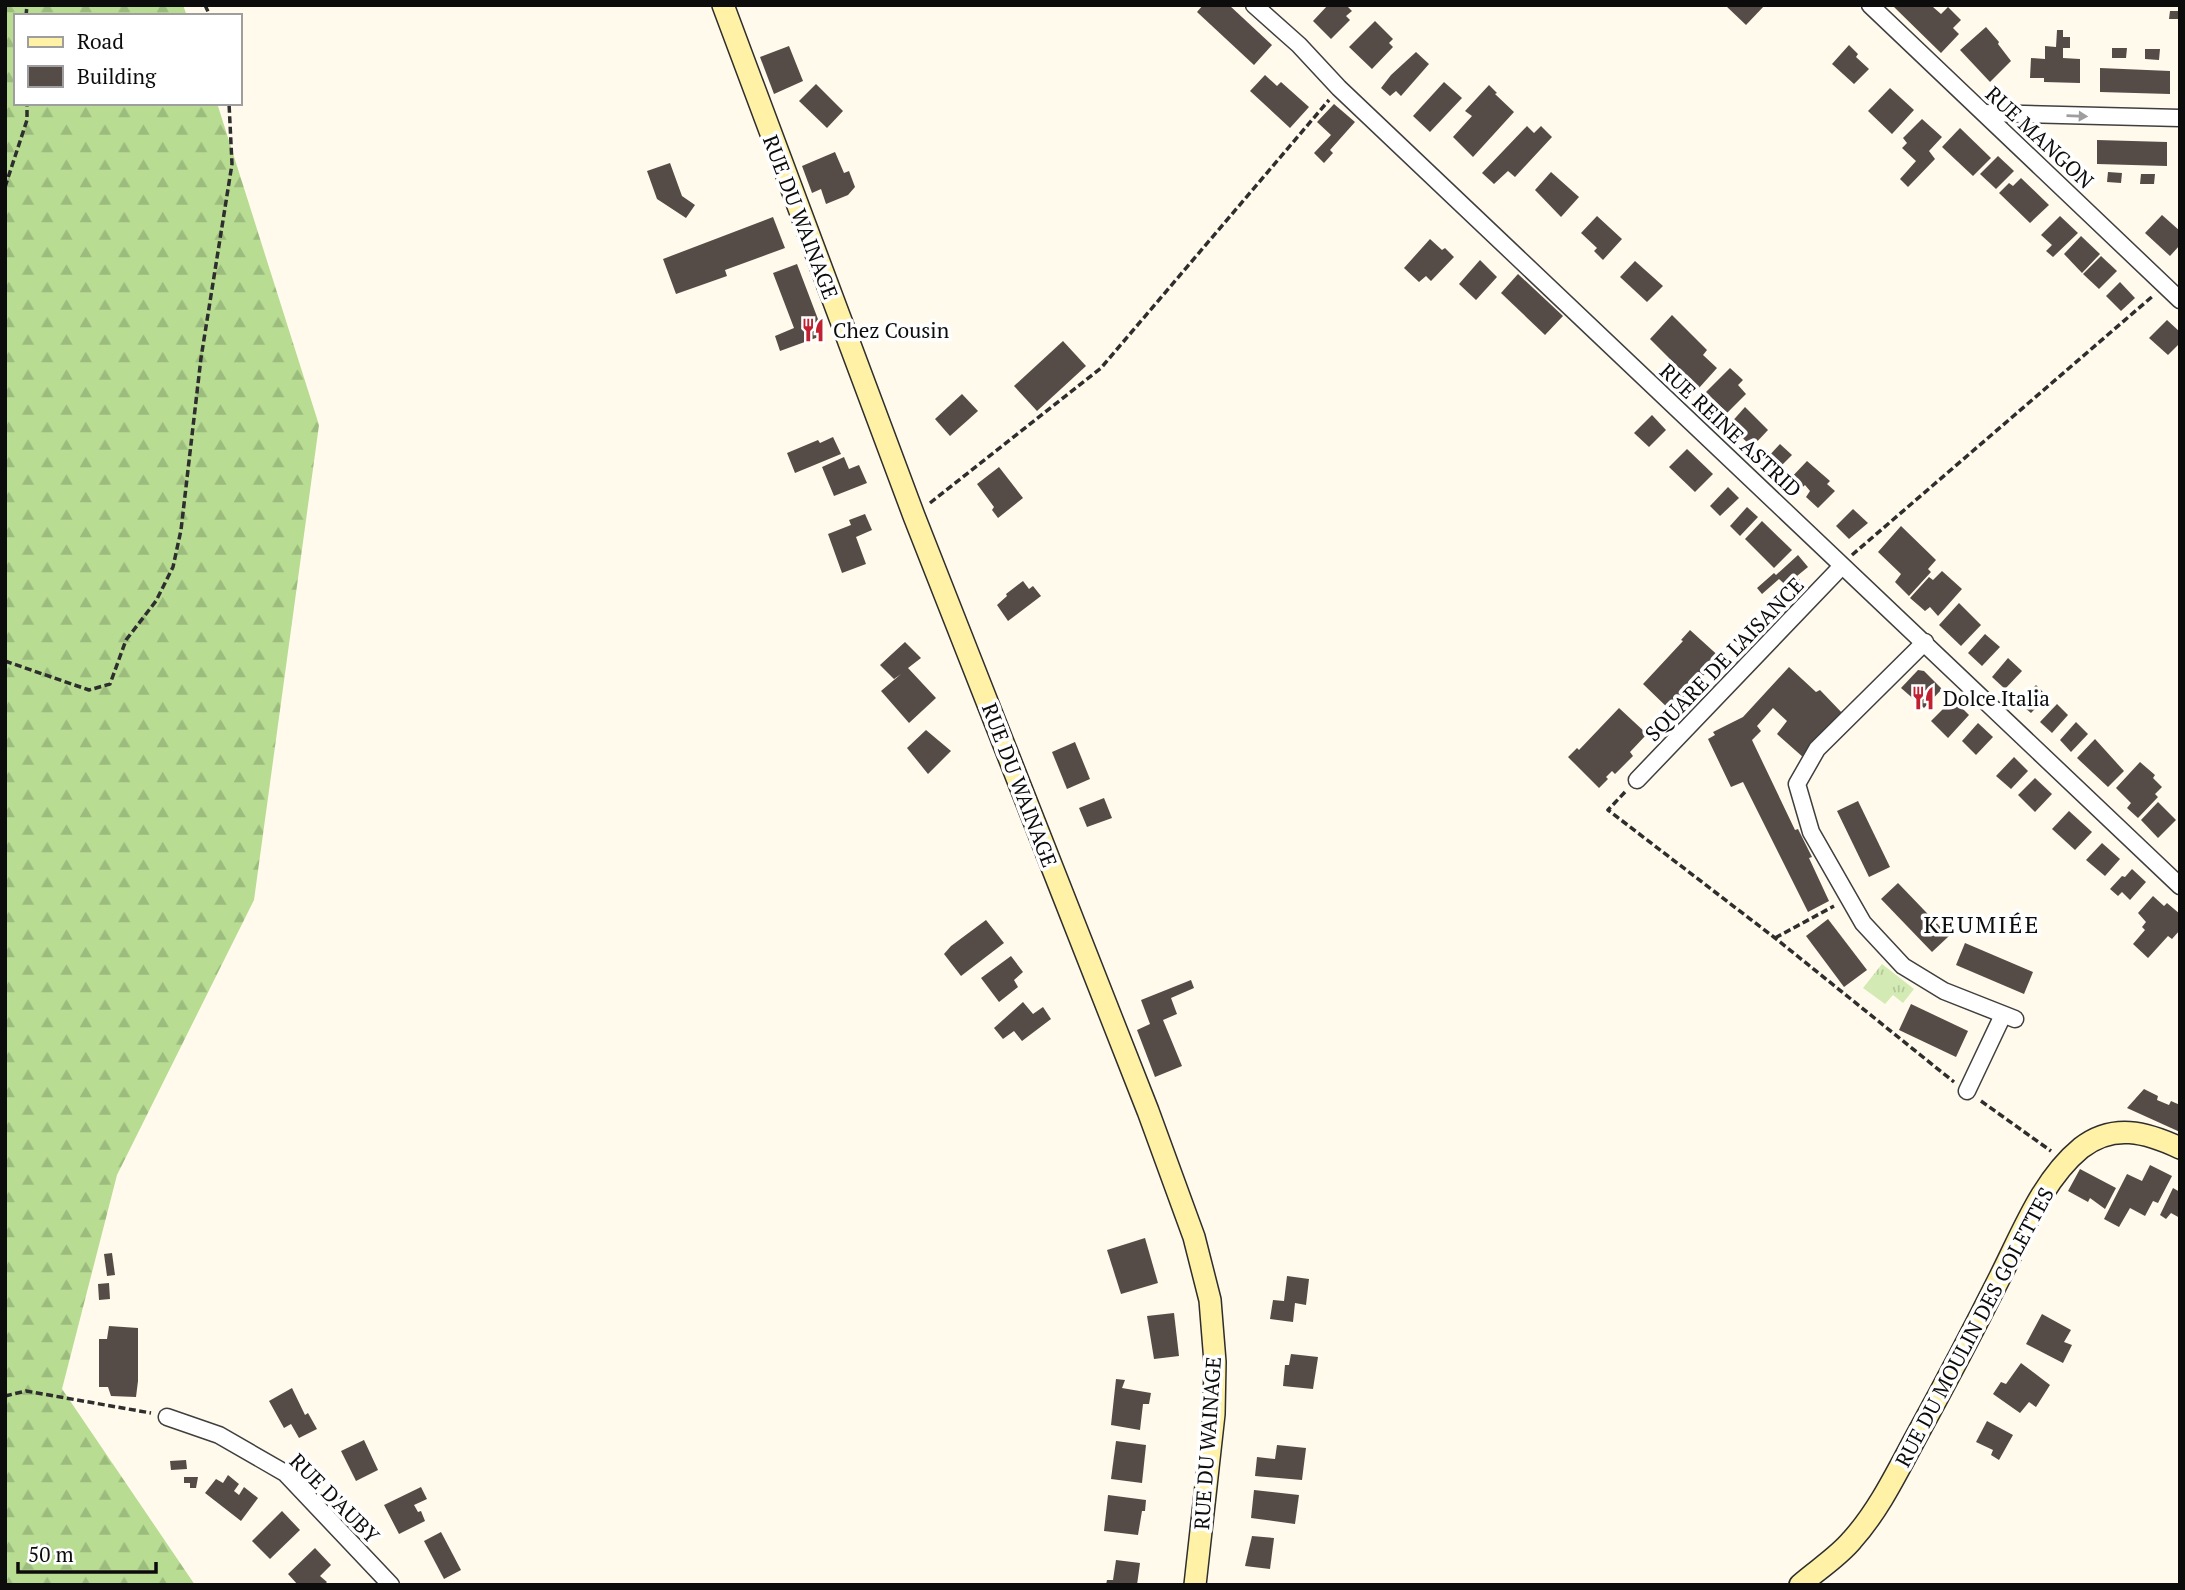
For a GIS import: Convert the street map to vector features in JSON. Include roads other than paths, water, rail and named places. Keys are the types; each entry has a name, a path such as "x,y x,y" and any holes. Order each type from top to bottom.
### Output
{"main road":[{"name":"RUE DU WAINAGE","path":"723,5 914,516 1148,1111 1194,1237 1210,1300 1215,1362 1213,1414 1195,1585"},
{"name":"RUE DU MOULIN DES GOLETTES","path":"1800,1585 1852,1541 1885,1494 2033,1213 2067,1162 2081,1148 2097,1138 2117,1131 2135,1132 2180,1148"}],"street":[{"name":"RUE REINE ASTRID","path":"1254,5 1299,45 1339,88 1847,560 1925,642 2180,886"},
{"name":"RUE MANGON","path":"1870,5 2180,300"},
{"path":"1984,113 2180,118"},
{"name":"SQUARE DE L'AISANCE","path":"1637,780 1847,560"},
{"path":"1925,642 1817,749 1797,784 1811,832 1863,923 1903,966 1944,991 2009,1017 1967,1091"},
{"name":"RUE D'AUBY","path":"167,1417 219,1435 285,1472 391,1585"}],"place":[{"name":"Chez Cousin","path":"813,330"},
{"name":"Dolce Italia","path":"1923,698"}],"district":[{"name":"KEUMIÉE","path":"1982,924"}]}
